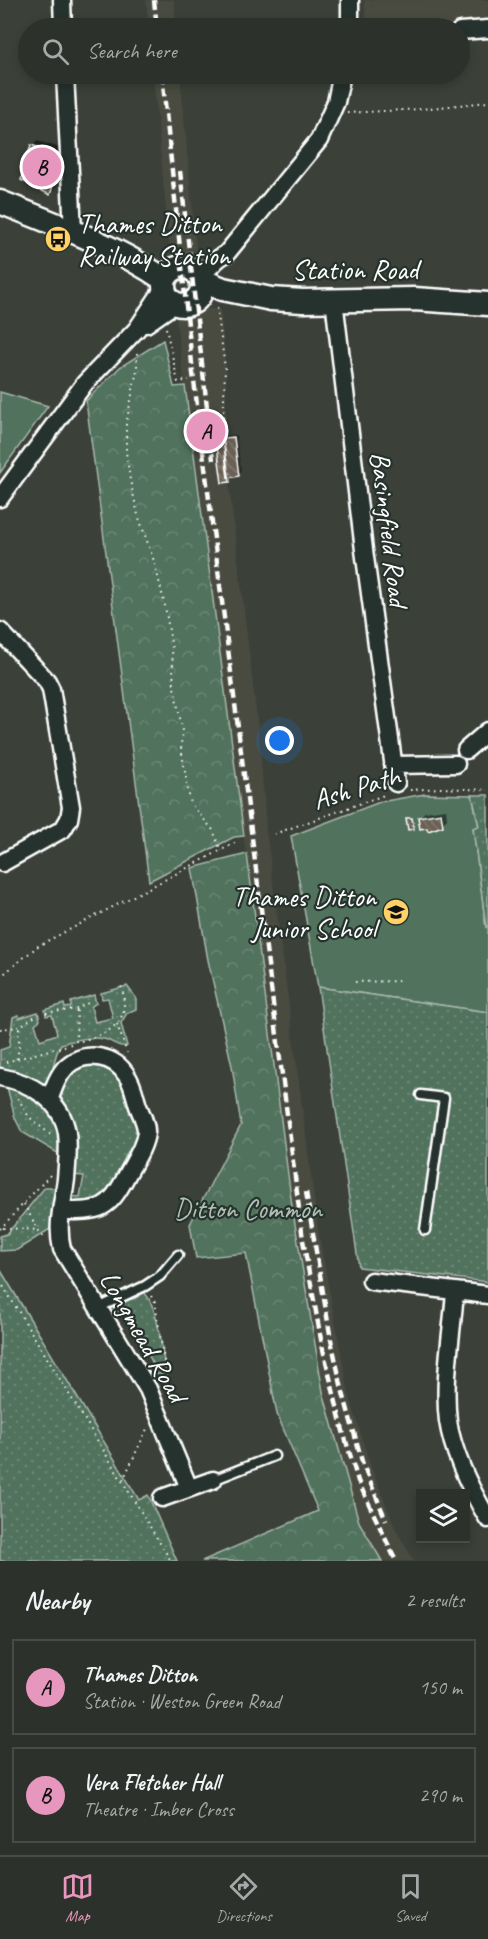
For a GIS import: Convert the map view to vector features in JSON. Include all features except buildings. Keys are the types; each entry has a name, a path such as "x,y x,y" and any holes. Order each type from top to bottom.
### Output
{"main road":[{"path":"0,202 73,231 136,260 167,296 187,304 196,300 208,286 193,269 182,267 173,269 167,296"},
{"name":"Station Road","path":"208,286 271,299 414,299 488,304"}],"street":[{"path":"62,0 63,18"},
{"path":"350,0 350,18"},
{"path":"470,30 488,29"},
{"path":"66,84 73,231"},
{"path":"208,286 226,254 319,140 332,113 340,84"},
{"path":"208,286 226,254"},
{"path":"134,332 167,296"},
{"path":"0,498 85,383 167,296"},
{"name":"Basingfield Road","path":"334,300 397,789"},
{"path":"0,631 47,681 51,689 71,807 69,819 63,829 2,863"},
{"path":"393,765 461,757 488,731"},
{"path":"6,1078 35,1089 50,1098 58,1077 67,1066 78,1059 90,1056 104,1058 118,1065 128,1076 147,1131 141,1150 118,1192 107,1205 97,1209 61,1211"},
{"name":"Longmead Road","path":"50,1098 59,1111 67,1132 67,1153 58,1232 61,1246 97,1308 163,1403 189,1488"},
{"path":"371,1281 488,1295"},
{"path":"456,1292 448,1377 449,1423 459,1460 488,1519"},
{"path":"162,1498 213,1480"}],"lane":[{"path":"421,1095 444,1098 425,1230"},
{"path":"97,1308 145,1286 160,1276 178,1255"},
{"path":"213,1480 274,1456"}],"path":[{"path":"332,113 421,109 488,102"},
{"path":"208,286 225,368 223,430"},
{"path":"167,296 178,382 189,380"},
{"path":"134,332 137,370 126,424 126,452 130,480 165,606 172,649 174,687 182,728 181,747 191,804 213,830 221,851"},
{"name":"Ash Path","path":"274,834 397,789 488,790"},
{"path":"0,977 38,946 236,843"},
{"path":"355,982 401,981"},
{"path":"0,1063 109,1032 123,1014 126,1001 121,986"},
{"path":"46,1013 77,1009 90,1002"},
{"path":"76,1042 77,1009"},
{"path":"0,1029 19,1027 37,1015"},
{"path":"117,1024 131,1066 128,1076"},
{"path":"16,1059 19,1027"},
{"path":"1,1228 67,1153 57,1139 29,1117 6,1078"},
{"path":"24,1204 38,1230 51,1245 61,1246"},
{"path":"1,1228 38,1230"},
{"path":"0,1281 171,1561"},
{"path":"123,1480 163,1403 155,1302 145,1286"}],"shaded area":[{"path":"146,0 174,0 175,18 148,18"},
{"path":"364,0 488,0 488,24 470,25 470,18 366,18"},
{"path":"154,84 181,84 197,261 170,251"},
{"path":"203,309 220,309 226,367 226,439 229,484 260,745 266,830 319,1236 348,1390 369,1462 396,1530 414,1561 382,1561 359,1522 323,1392 292,1206 176,319"}],"green space":[{"path":"163,340 174,387 185,386 244,836 234,837 149,881 86,401 120,367"},
{"path":"0,392 48,406 0,473"},
{"name":"Thames Ditton Junior School","path":"425,794 472,795 479,827 473,828 486,927 488,926 488,1012 318,987 291,836 380,802"},
{"path":"472,795 488,795 488,926 486,927 473,828 479,826"},
{"name":"Ditton Common","path":"247,854 292,1206 323,1392 359,1522 382,1561 202,1561 318,1511 277,1414 246,1253 196,1258 190,1224 241,1125 232,1066 208,960 192,868"},
{"path":"127,986 136,998 136,1009 127,1013 121,1023 127,1046 93,1038 61,1044 48,1081 42,1084 0,1070 0,1050 9,1047 13,1017 18,1015 19,1018 38,1012 40,1020 35,1024 40,1040 57,1034 52,1015 46,1016 45,1010 64,1004 65,1008 71,1007 71,1002 94,995 96,1003 91,1007 95,1022 113,1018 108,998 102,999 101,993"},
{"path":"318,987 488,1012 488,1282 359,1267"},
{"path":"87,1062 109,1065 128,1086 124,1093 132,1117 139,1121 140,1127 135,1152 128,1151 108,1196 79,1206 72,1202 69,1196 80,1197 84,1176 73,1175 77,1141 71,1120 58,1099 59,1083 75,1066"},
{"path":"7,1087 32,1093 54,1113 64,1141 59,1154 22,1132 15,1118"},
{"path":"45,1187 56,1189 57,1194 50,1229 17,1250 0,1251 0,1236 7,1234"},
{"path":"0,1269 139,1500 148,1495 177,1561 0,1561"},
{"path":"144,1292 156,1319 166,1375 147,1373 144,1369 153,1363 122,1310 113,1315 114,1304 136,1298"}],"railway":[{"path":"154,0 156,18"},
{"path":"163,84 193,373 303,1240 322,1345 343,1431 358,1481 396,1561"},
{"path":"180,171 213,460"},
{"path":"306,1192 331,1340 342,1389 363,1465 386,1520"}],"place":[{"name":"Vera Fletcher Hall","path":"42,167"},
{"name":"Thames Ditton Railway Station","path":"58,239"},
{"name":"Thames Ditton","path":"206,431"},
{"name":"Thames Ditton Junior School","path":"396,912"}]}
